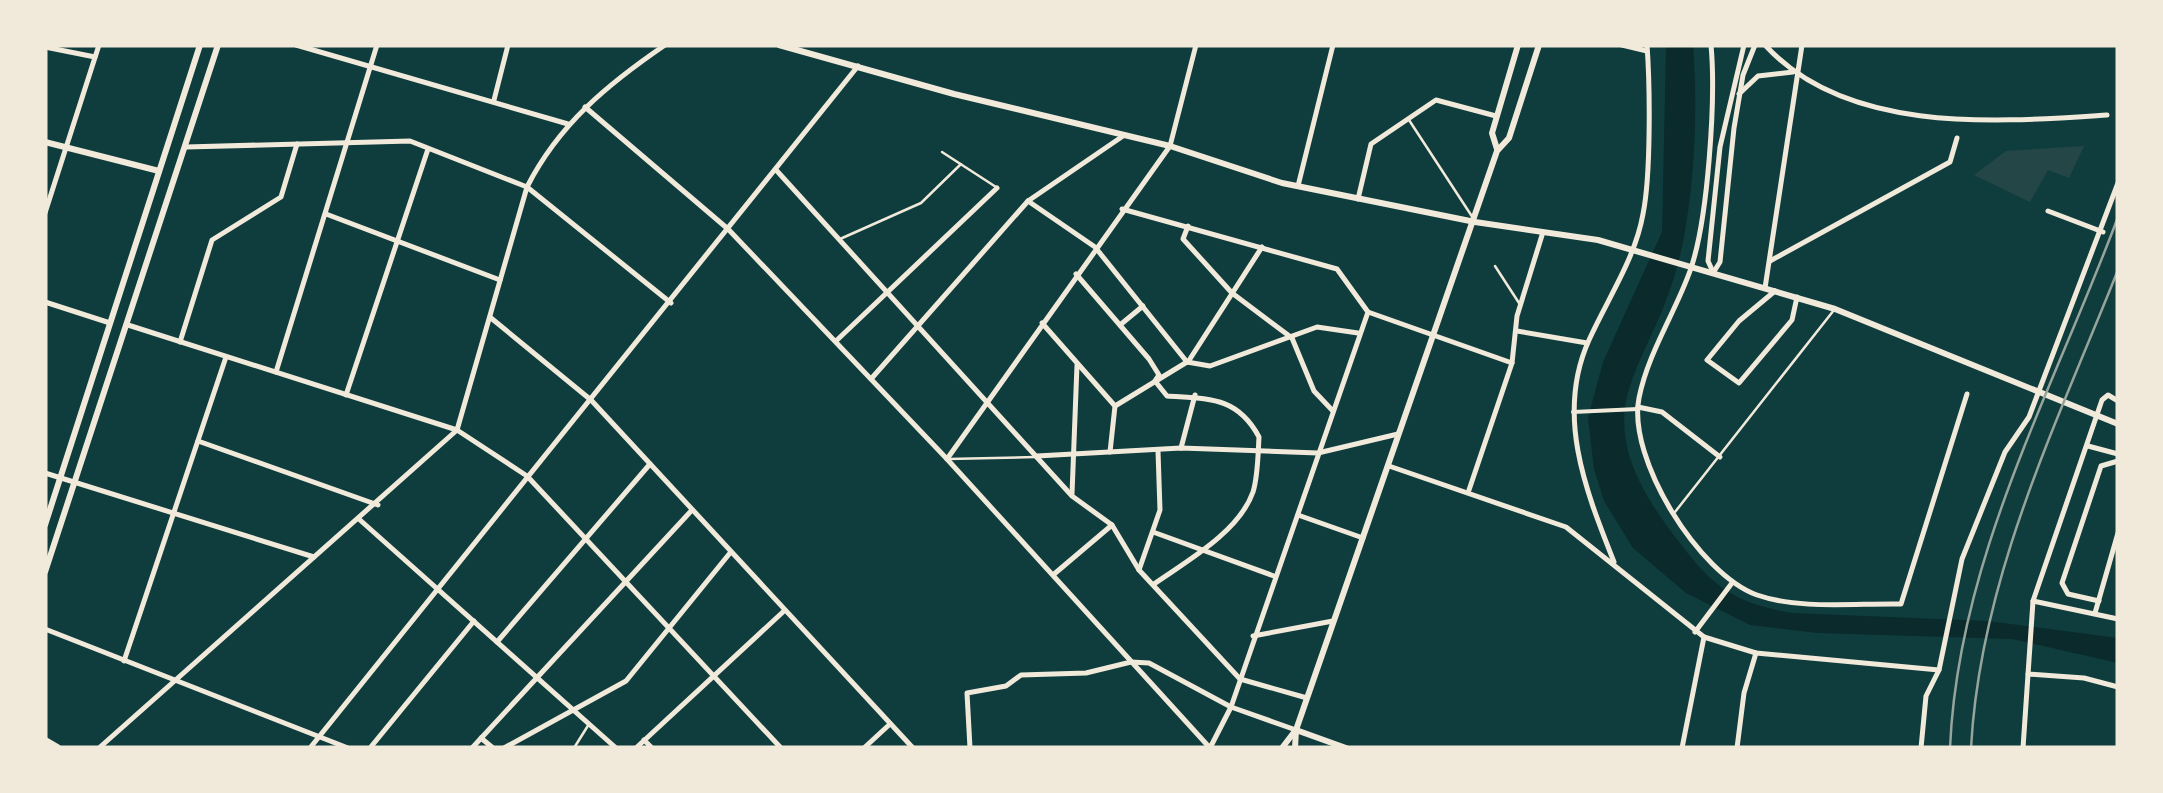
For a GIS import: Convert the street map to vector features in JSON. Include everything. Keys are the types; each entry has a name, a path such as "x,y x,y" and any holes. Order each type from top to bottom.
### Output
{"main road":[{"path":"45,525 200,45"},
{"path":"45,572 218,45"},
{"path":"779,45 1170,146 1298,186 1475,222 1544,230 1774,290 1835,309 2118,424"},
{"path":"1497,151 1492,132 1518,45"},
{"path":"1295,748 1296,730 1307,698 1497,151 1509,138 1539,45"},
{"path":"45,142 158,171"},
{"path":"1282,748 1296,730"},
{"path":"1296,730 1346,748"},
{"path":"45,741 57,748"}],"street":[{"path":"45,213 99,45"},
{"path":"296,45 568,124"},
{"path":"276,372 377,45"},
{"path":"494,101 508,45"},
{"path":"98,748 173,678 378,505 457,430 526,188 568,124 584,107 665,45"},
{"path":"947,459 1170,146 1196,45"},
{"path":"1298,186 1334,45"},
{"path":"1614,563 1581,469 1572,412 1587,343 1632,251 1644,213 1647,48 1622,45"},
{"path":"1711,45 1714,98 1692,268 1649,368 1637,409 1638,430 1649,466 1707,560 1732,583 1773,599 1901,604 1967,394"},
{"path":"1713,273 1708,261 1720,146 1744,45"},
{"path":"1713,273 1720,262 1740,94 1755,45"},
{"path":"1765,45 1831,92 1864,103 1955,118 2107,116"},
{"path":"1764,288 1802,45"},
{"path":"45,46 95,57"},
{"path":"310,748 858,66"},
{"path":"1740,94 1758,76 1798,72"},
{"path":"1358,199 1371,144 1436,100 1496,116"},
{"path":"584,107 728,229 947,459 1210,748 1232,707 1253,636 1368,312"},
{"path":"872,379 1028,201 1125,134"},
{"path":"1770,261 1950,162 1957,138"},
{"path":"186,147 410,141 526,188 671,302"},
{"path":"180,342 212,240 281,197 297,144"},
{"path":"346,395 428,149"},
{"path":"777,171 1072,496 1112,526 1139,570 1240,678 1307,698"},
{"path":"1921,748 1926,696 1940,666 1962,559 1998,470 2030,418 2103,232 2118,182"},
{"path":"835,341 997,188"},
{"path":"1028,201 1095,248 1188,362 1210,366 1316,327 1358,333"},
{"path":"1122,209 1337,269 1368,312 1512,364"},
{"path":"2048,211 2103,232"},
{"path":"326,214 500,280"},
{"path":"1188,226 1183,239 1232,293 1292,338 1314,392 1332,410"},
{"path":"1468,491 1512,364 1520,305 1544,230"},
{"path":"1114,406 1188,362 1262,247"},
{"path":"1076,274 1159,375 1154,382"},
{"path":"1774,290 1739,320 1707,360 1739,382 1792,320 1796,297"},
{"path":"45,302 110,323"},
{"path":"1120,325 1143,306"},
{"path":"491,318 591,400 913,748"},
{"path":"1042,323 1114,406 1110,452"},
{"path":"128,324 457,430 527,476 781,748"},
{"path":"1516,331 1587,343"},
{"path":"124,662 226,357"},
{"path":"1072,496 1077,362"},
{"path":"1154,382 1167,396 1195,395 1231,403 1259,436 1253,492 1244,509 1205,548 1154,584"},
{"path":"1181,448 1195,395"},
{"path":"2023,748 2033,600 2088,446 2090,428 2102,400 2108,396 2118,401"},
{"path":"1572,412 1662,412 1720,456"},
{"path":"1037,456 1181,448 1318,453 1401,434"},
{"path":"198,441 378,505"},
{"path":"2088,446 2118,458"},
{"path":"1139,570 1160,510 1158,452"},
{"path":"2099,601 2068,594 2062,583 2101,466 2118,458"},
{"path":"497,642 650,464"},
{"path":"1389,466 1566,527 1704,637 1756,653 1940,666"},
{"path":"45,473 316,558"},
{"path":"472,748 692,510"},
{"path":"1298,515 1363,538"},
{"path":"360,520 616,748"},
{"path":"1053,576 1112,526"},
{"path":"1152,532 1274,576"},
{"path":"2096,613 2115,560 2118,533"},
{"path":"504,748 626,681 730,553"},
{"path":"1695,632 1732,583"},
{"path":"2033,600 2118,619"},
{"path":"636,748 784,611"},
{"path":"370,748 474,621"},
{"path":"1253,636 1334,621"},
{"path":"45,629 348,748"},
{"path":"1682,748 1704,637"},
{"path":"1737,748 1746,683 1756,653"},
{"path":"970,748 966,693 1006,686 1021,675 1086,673 1132,662 1149,663 1232,707 1296,730"},
{"path":"2028,674 2084,678 2118,687"},
{"path":"864,748 890,724"},
{"path":"482,738 493,748"},
{"path":"644,740 652,748"}],"lane":[{"path":"1409,119 1475,222"},
{"path":"942,152 997,188"},
{"path":"838,240 921,203 960,164"},
{"path":"1495,266 1520,305"},
{"path":"1675,513 1835,309"},
{"path":"947,459 1037,456"},
{"path":"574,748 589,724"}],"shaded area":[{"path":"1666,45 1693,45 1693,169 1683,242 1671,287 1641,357 1624,418 1628,452 1645,491 1676,538 1712,580 1738,597 1771,609 1988,621 2118,638 2118,663 2012,639 1817,633 1750,625 1686,593 1633,548 1604,501 1594,469 1588,418 1603,362 1662,232"},
{"path":"2084,146 2069,178 2048,170 2030,202 1974,175 2006,151"}],"railway":[{"path":"1950,748 1957,678 1970,610 1990,543 2038,412 2118,217"},
{"path":"1971,748 1977,685 2005,563 2047,445 2118,270"}]}
